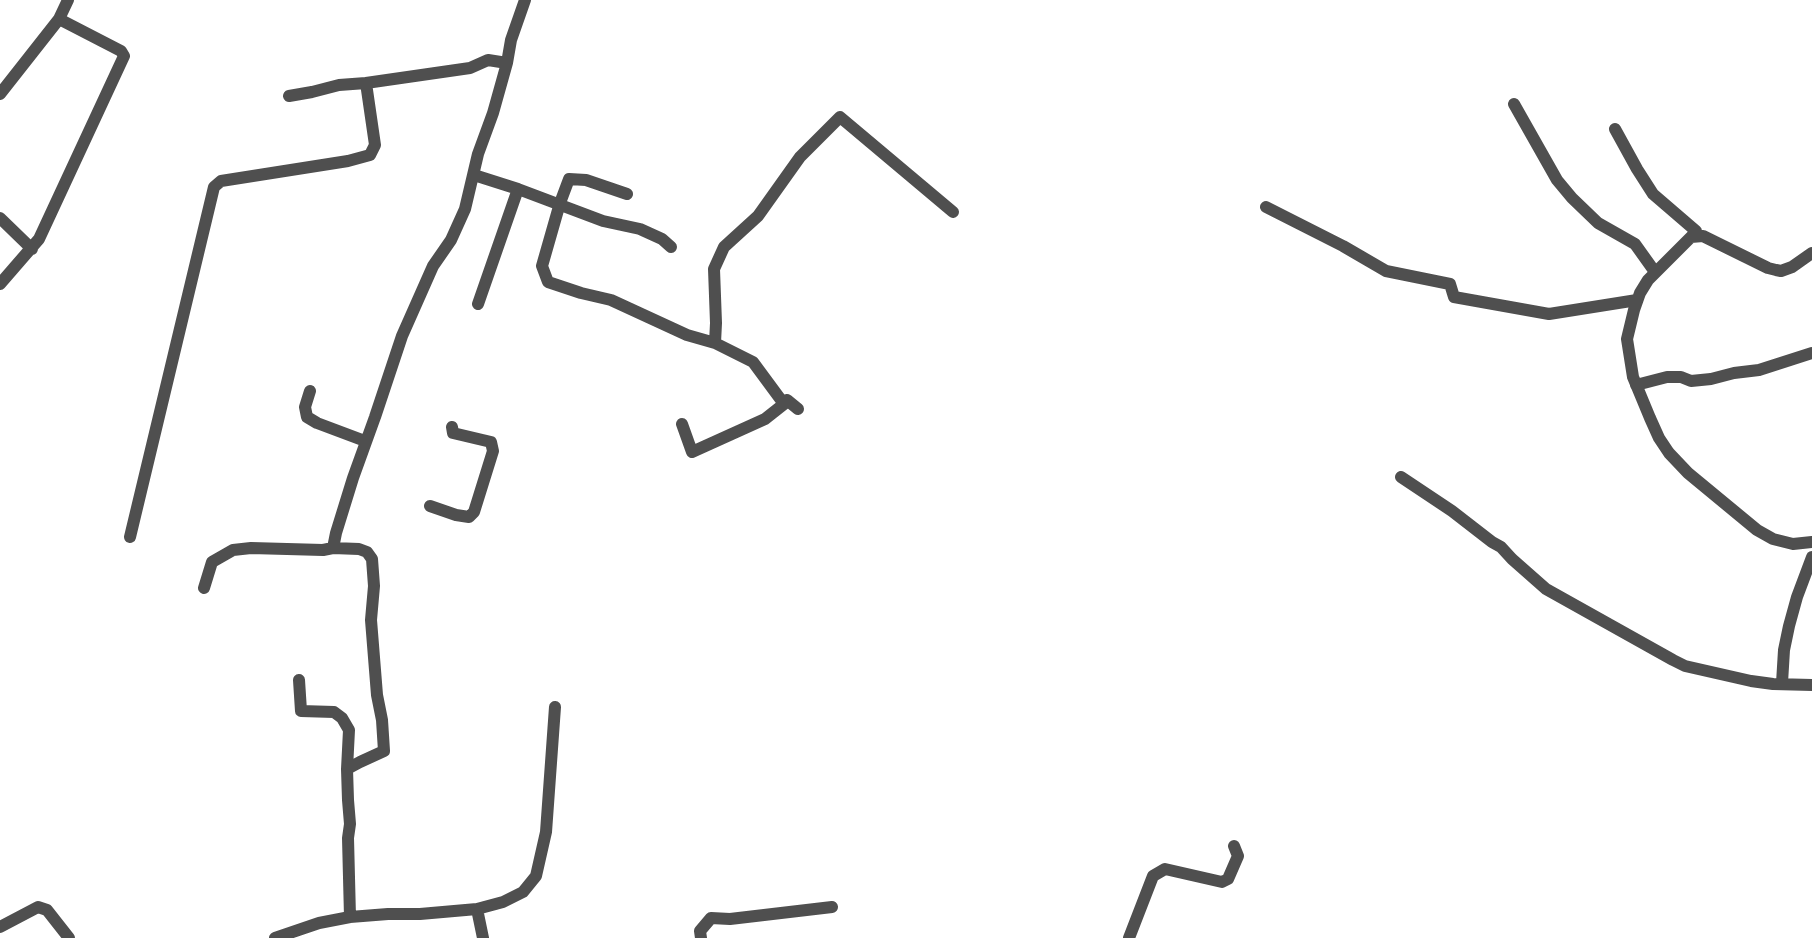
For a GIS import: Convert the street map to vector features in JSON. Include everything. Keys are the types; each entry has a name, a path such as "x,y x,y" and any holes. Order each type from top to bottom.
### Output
{"street":[{"path":"0,94 59,19 68,0"},
{"path":"333,548 365,441 402,336 433,266 451,240 465,209 478,154 493,113 511,40 525,0"},
{"path":"0,284 32,249 51,215 124,56 121,51 59,19"},
{"path":"289,96 339,85 470,68 488,60 507,63"},
{"path":"130,537 214,187 221,181 348,161 370,155 375,145 366,82"},
{"path":"1514,104 1557,180 1572,198 1598,223 1635,244 1655,272"},
{"path":"715,343 714,269 724,247 758,216 800,156 840,117 953,212"},
{"path":"1616,129 1653,194 1696,231 1648,280 1637,300 1627,339 1636,385 1659,438 1669,453 1688,473 1758,530 1773,539 1793,544 1812,542"},
{"path":"474,175 560,203 603,221 640,229 662,239 671,247"},
{"path":"627,194 586,180 569,179 542,266 548,282 611,300 687,335 715,343 753,362 784,404"},
{"path":"478,304 518,189"},
{"path":"1266,207 1343,246 1386,271 1450,284 1454,297 1549,314 1637,300"},
{"path":"0,218 32,249"},
{"path":"1691,237 1703,236 1768,268 1781,271 1792,267 1812,253"},
{"path":"1636,385 1667,376 1681,377 1691,381 1711,379 1767,368 1812,353"},
{"path":"310,391 305,407 307,417 365,441"},
{"path":"682,424 692,452 765,419 787,400 798,410"},
{"path":"430,506 469,517 474,512 493,452 491,442 453,433 452,427"},
{"path":"1401,477 1506,551 1546,589 1655,651 1685,666 1751,681 1812,685"},
{"path":"204,588 212,562 233,550 333,548 359,549 367,552 372,559 374,586 371,620 384,751 347,770"},
{"path":"1782,683 1784,650 1789,626 1812,557"},
{"path":"299,680 301,711 334,712 342,718 349,730 347,770 350,824 348,838 350,917"},
{"path":"275,938 319,923 350,917 477,909 502,902 523,892 536,876 546,832 555,707"},
{"path":"1129,938 1153,876 1165,869 1222,882 1228,879 1238,856 1234,846"},
{"path":"0,927 38,907 46,910 69,938"},
{"path":"701,938 700,932 711,918 730,919 832,907"},
{"path":"477,909 483,938"}]}
